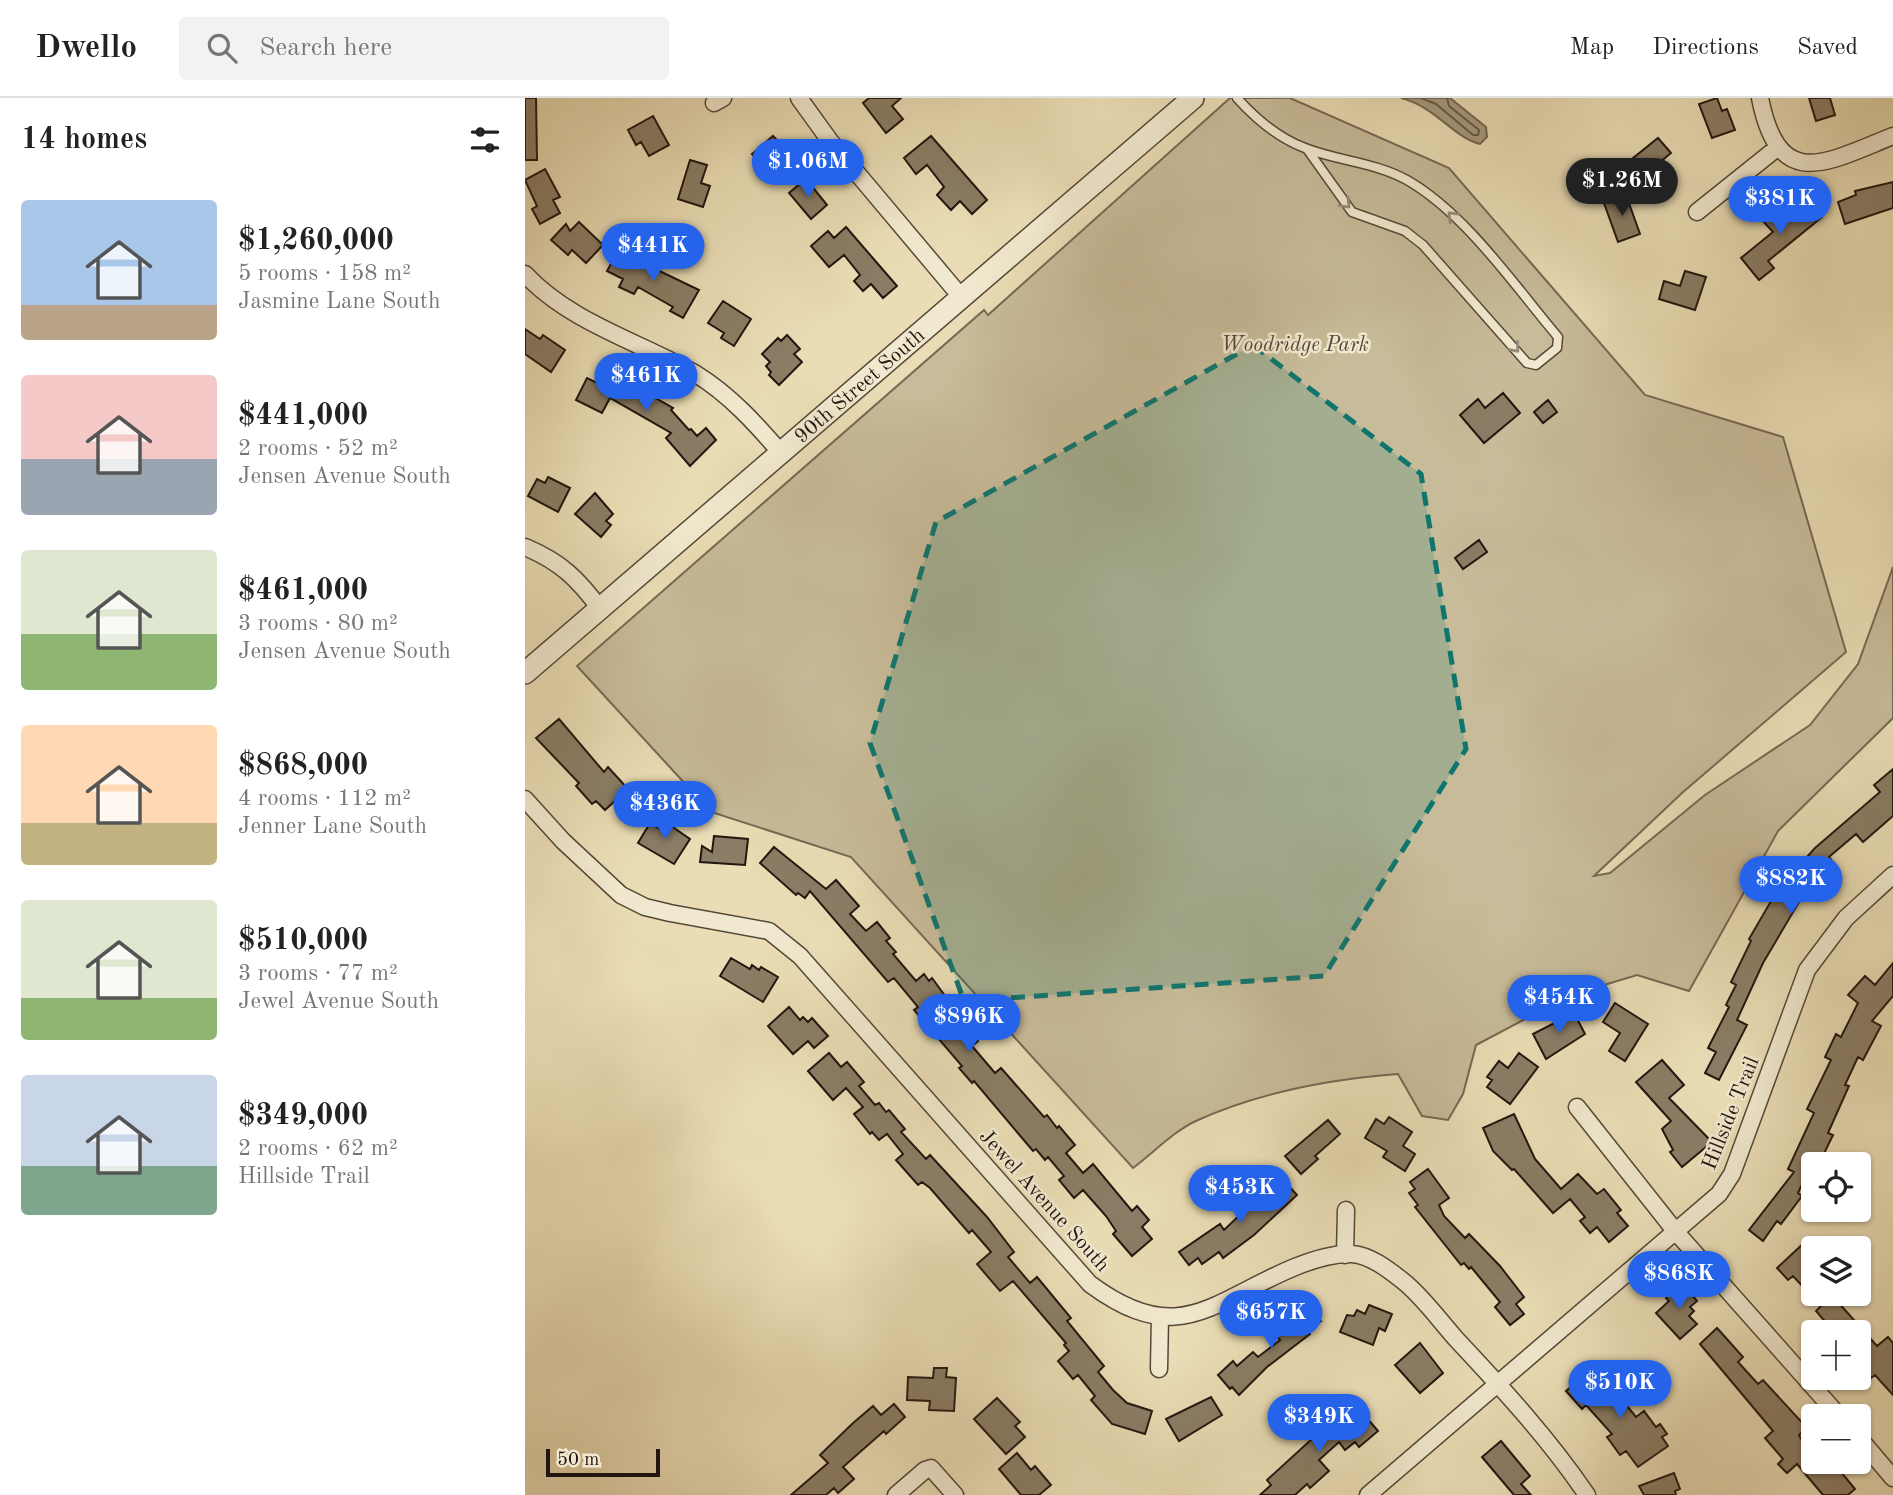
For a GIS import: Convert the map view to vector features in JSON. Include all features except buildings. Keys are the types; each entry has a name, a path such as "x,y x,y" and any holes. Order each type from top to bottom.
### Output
{"street":[{"path":"799,98 830,141 962,298"},
{"name":"90th Street South","path":"525,673 1193,98"},
{"path":"1760,98 1777,148 1785,157 1816,162 1844,155 1893,136"},
{"path":"1697,212 1777,148"},
{"path":"525,274 558,303 697,375 747,415 782,454"},
{"path":"525,547 551,557 579,580 601,610"},
{"name":"Jewel Avenue South","path":"525,799 563,841 621,895 645,907 769,931 778,936 800,956 1090,1284 1134,1310 1160,1316 1209,1310 1285,1271 1307,1263 1345,1255 1371,1259 1404,1282 1499,1384 1587,1495"},
{"name":"Hillside Trail","path":"1369,1495 1719,1194 1732,1174 1807,970 1846,918 1893,875"},
{"path":"1577,1107 1676,1232 1828,1404"},
{"path":"1345,1255 1346,1210"},
{"path":"1159,1369 1160,1316"},
{"path":"1871,1452 1893,1478"},
{"path":"896,1495 931,1468 955,1495"}],"lane":[{"path":"1237,98 1282,137 1307,149 1369,164 1406,180 1436,200 1472,236 1558,337 1557,348 1536,365 1527,363 1423,245 1405,231 1352,212 1307,149"}],"highlighted area":[{"path":"1253,345 1421,474 1466,749 1324,976 964,1001 870,743 936,522"}],"green space":[{"name":"Woodridge Park","path":"1230,98 1290,98 1449,168 1645,395 1783,437 1846,652 1682,793 1594,876 1610,873 1705,795 1810,725 1858,664 1893,567 1893,718 1778,831 1689,991 1637,975 1571,995 1476,1045 1463,1094 1448,1120 1422,1116 1398,1074 1347,1079 1271,1094 1222,1110 1189,1124 1133,1168 851,857 711,812 577,666 984,310 988,315"}],"water":[{"path":"1401,98 1450,98 1486,127 1487,137 1480,144 1471,141 1434,114"}]}
